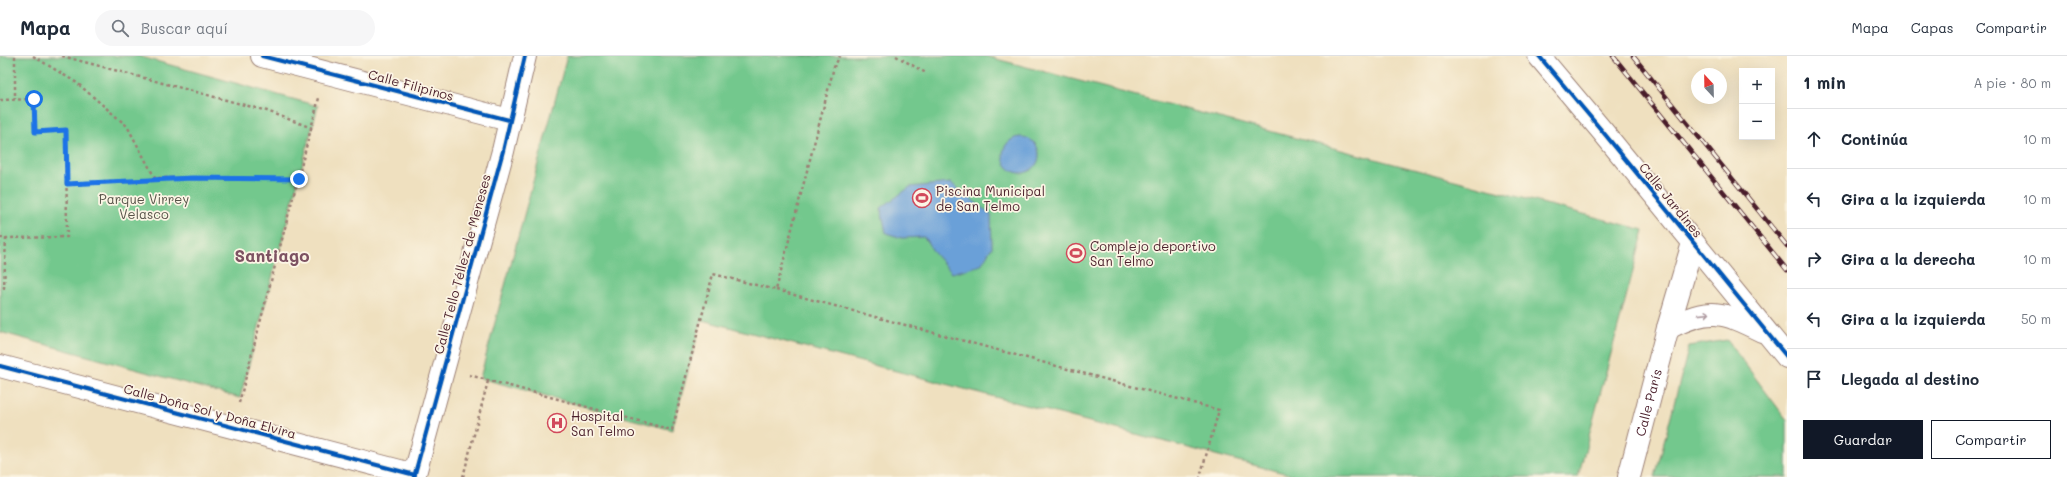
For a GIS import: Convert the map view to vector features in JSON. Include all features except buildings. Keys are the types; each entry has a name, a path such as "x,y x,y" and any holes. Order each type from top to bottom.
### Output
{"street":[{"name":"Calle Filipinos","path":"262,56 509,120"},
{"name":"Calle Tello Téllez de Meneses","path":"415,476 503,151 525,56"},
{"name":"Calle Jardines","path":"1539,56 1787,357"},
{"name":"Calle París","path":"1629,477 1668,328 1693,243"},
{"path":"1668,328 1692,316 1708,313 1732,316 1768,334"},
{"name":"Calle Doña Sol y Doña Elvira","path":"0,366 415,476"}],"path":[{"path":"14,56 15,100"},
{"path":"34,56 76,83 128,126 155,178 299,179"},
{"path":"62,56 267,111 312,128"},
{"path":"776,290 834,67 840,56"},
{"path":"896,56 926,73"},
{"path":"235,428 240,398 326,73"},
{"path":"0,100 34,99 35,132 66,130 67,184 67,237 0,238"},
{"path":"67,184 192,178"},
{"path":"0,289 4,288 6,238"},
{"path":"444,369 672,430 713,274 1219,410 1200,477"},
{"path":"463,477 488,381"}],"green space":[{"name":"Parque Virrey Velasco","path":"0,56 138,56 318,106 240,398 0,332"},
{"name":"Complejo deportivo San Telmo","path":"567,56 985,56 1644,230 1578,477 1299,477 702,320 672,430 480,378"},
{"path":"1727,340 1787,420 1787,477 1655,477 1689,346"}],"water":[{"path":"1018,137 1024,137 1034,142 1039,155 1034,168 1024,173 1018,173 1008,168 1003,158 1003,152 1008,142"},
{"path":"951,183 991,215 992,247 981,265 952,273 935,254 924,237 902,238 886,233 881,208 910,187"}],"railway":[{"path":"1613,56 1787,270"},
{"path":"1633,56 1787,246"}],"cycle path":[{"path":"262,56 509,120"},
{"path":"414,477 503,151 525,56"},
{"path":"1539,56 1787,357"},
{"path":"0,366 415,475"}],"place":[{"name":"Piscina Municipal de San Telmo","path":"922,198"},
{"name":"Complejo deportivo San Telmo","path":"1076,253"},
{"name":"Hospital San Telmo","path":"557,423"}],"district":[{"name":"Santiago","path":"272,256"}],"route":[{"path":"34,99 35,132 66,130 67,184 192,178 299,179"}]}
